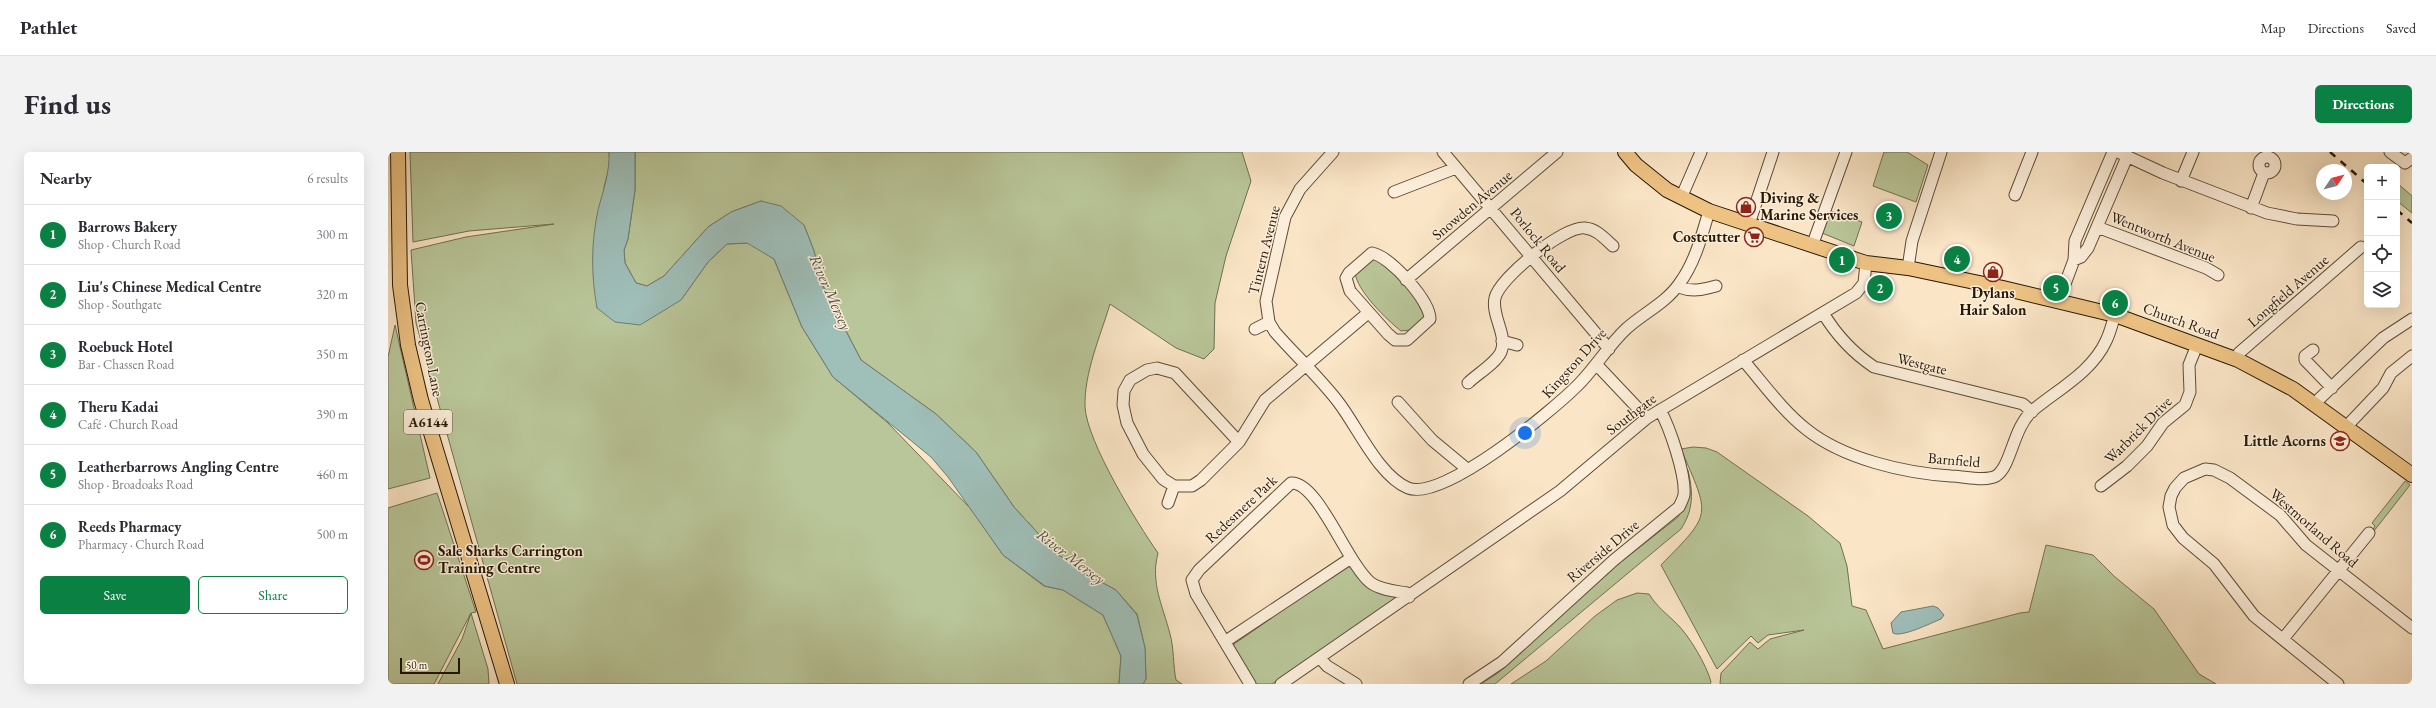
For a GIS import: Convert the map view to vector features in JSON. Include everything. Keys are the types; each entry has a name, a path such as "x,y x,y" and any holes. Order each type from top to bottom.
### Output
{"main road":[{"name":"Carrington Lane","path":"398,152 400,285 408,345 421,400 507,684"},
{"name":"Church Road","path":"1626,152 1655,182 1680,198 1709,211 1866,263 1908,268 2059,300 2116,315 2238,360 2294,390 2411,471"}],"street":[{"name":"Tintern Avenue","path":"1269,322 1266,301 1285,217 1300,188 1333,152"},
{"name":"Porlock Road","path":"1443,152 1492,208 1609,349"},
{"name":"Snowden Avenue","path":"1406,280 1557,152"},
{"path":"1680,198 1701,152"},
{"path":"1749,224 1773,152"},
{"path":"1812,246 1846,152"},
{"path":"1908,268 1912,241 1941,152"},
{"path":"2015,195 2032,152"},
{"path":"2059,300 2074,260 2075,241 2113,152"},
{"path":"2181,181 2193,152"},
{"path":"2390,152 2409,161"},
{"path":"2074,260 2081,257 2088,248 2098,227 2122,154 2181,181 2251,208 2283,217 2333,221"},
{"path":"1394,192 1456,168"},
{"path":"2251,208 2264,173"},
{"name":"Kingston Drive","path":"1306,367 1338,402 1376,458 1397,481 1408,488 1416,490 1428,488 1499,451 1548,414 1580,383 1627,328 1678,287 1695,253 1709,211"},
{"name":"Wentworth Avenue","path":"2098,227 2206,268 2218,275"},
{"path":"1468,383 1500,354 1502,341 1494,308 1495,298 1503,284 1562,234 1573,229 1586,228 1598,233 1612,246"},
{"name":"Longfield Avenue","path":"2238,360 2239,353 2361,247"},
{"path":"1377,254 1389,262 1406,280 1430,312 1430,319 1407,340 1395,340 1368,313 1350,291 1346,278 1367,255 1377,254"},
{"name":"Southgate","path":"1409,597 1560,491 1647,418 1823,313 1860,289 1864,283 1866,263"},
{"path":"1678,287 1687,290 1700,290 1716,286"},
{"path":"1239,442 1175,373 1157,368 1138,374 1130,380 1124,391 1123,405 1127,423 1143,454 1153,468 1174,486 1192,486 1201,480 1239,442 1265,400 1306,367 1368,313"},
{"name":"Westgate","path":"1823,313 1844,342 1860,357 1874,367 2023,404 2032,412"},
{"name":"Barnfield","path":"1743,360 1786,410 1806,429 1827,444 1848,454 1922,472 1990,478 1996,476 2005,465 2021,423 2032,412 2088,366 2106,341 2116,315"},
{"path":"2314,404 2383,338 2412,319"},
{"path":"1255,329 1269,322 1306,367"},
{"path":"1502,341 1517,345"},
{"name":"Warbrick Drive","path":"2100,486 2127,466 2147,446 2163,423 2185,405 2190,392 2189,365 2197,345"},
{"path":"2313,350 2305,356 2305,360 2332,388"},
{"path":"2346,427 2383,388 2391,373 2412,356"},
{"path":"1596,364 1647,418"},
{"path":"1398,402 1432,440 1467,469"},
{"name":"Riverside Drive","path":"1469,684 1502,662 1614,560 1679,507 1684,496 1683,483 1672,438 1660,410"},
{"name":"Westmorland Road","path":"2283,639 2254,616 2214,564 2182,538 2172,525 2169,512 2171,496 2177,485 2189,475 2205,469 2214,470 2230,478 2280,515 2306,545 2412,628"},
{"name":"Redesmere Park","path":"1250,684 1226,641 1196,594 1192,586 1194,574 1285,486 1296,482 1307,488 1351,558 1372,583 1406,593 1409,597"},
{"path":"1168,503 1174,486"},
{"path":"2338,684 2283,639 2369,533"},
{"path":"1226,641 1351,558"},
{"path":"1281,684 1409,597"},
{"path":"1320,658 1328,666 1356,684"}],"green space":[{"path":"410,152 609,152 610,164 604,187 597,308 681,300 708,262 727,244 749,243 774,259 802,327 833,377 888,423 971,509 1003,555 1044,586 1063,590 1103,615 1121,656 1119,684 517,684 416,323 411,250 466,237 554,224 469,231 413,242"},
{"path":"635,152 1242,152 1251,181 1226,256 1215,303 1214,349 1204,359 1176,348 1110,304 1093,355 1085,394 1085,407 1088,422 1103,461 1126,503 1158,553 1156,564 1156,584 1171,639 1176,680 1182,684 1143,684 1146,679 1145,648 1137,614 1116,590 1086,574 1056,553 1014,507 976,452 936,414 861,360 822,284 814,251 804,225 761,201 731,212 708,227 664,276 647,286 636,283 625,263 624,250 628,239 635,190"},
{"path":"1884,152 1907,152 1928,165 1916,202 1873,186"},
{"path":"2400,186 2412,196 2412,213 2400,203"},
{"path":"1831,211 1862,222 1854,246 1822,233"},
{"path":"1375,255 1420,299 1424,317 1410,330 1401,331 1388,320 1366,296 1357,279 1355,272"},
{"path":"395,325 430,478 388,489 388,357"},
{"path":"1693,447 1706,448 1717,452 1808,516 1840,543 1847,566 1852,606 1866,610 1883,649 2020,613 2029,612 2046,545 2093,555 2115,577 2154,609 2199,674 2216,684 1720,684 1721,673 1750,642 1758,649 1770,639 1804,630 1768,635 1758,643 1751,636 1717,669 1661,565 1690,534 1698,523 1701,513 1701,502 1697,488 1681,449"},
{"path":"1684,469 1688,470 1691,486 1691,500 1688,514 1681,529 1495,684 1481,684 1498,673 1617,565 1678,517 1688,498"},
{"path":"2405,481 2410,485 2374,531 2375,526 2372,523"},
{"name":"Sale Sharks Carrington Training Centre","path":"437,493 476,612 471,613 434,684 388,684 388,508"},
{"path":"1347,566 1353,568 1397,596 1396,600 1272,684 1253,684 1233,648 1234,644"},
{"path":"1637,593 1649,594 1652,599 1681,628 1702,659 1709,675 1711,682 1710,684 1511,684 1546,661 1595,616 1617,600"},
{"path":"471,613 488,669 489,684 438,684 462,639"}],"water":[{"path":"609,152 635,152 635,190 628,239 624,250 625,263 636,283 647,286 664,276 708,227 731,212 761,201 781,206 804,225 814,251 822,285 861,360 936,414 976,452 1014,507 1056,553 1086,574 1116,590 1137,615 1145,648 1146,679 1143,684 1119,684 1121,656 1103,615 1063,590 1045,586 1003,555 948,477 931,457 833,377 802,327 774,259 747,243 727,244 708,262 681,300 640,325 615,322 597,308 593,271 593,247 598,210 607,174"},
{"path":"1933,606 1938,608 1944,615 1941,619 1909,632 1897,634 1893,633 1891,623 1901,612"}],"railway":[{"path":"2330,152 2364,181"},
{"path":"2400,213 2412,223"}],"place":[{"name":"Diving & Marine Services","path":"1746,207"},
{"name":"Roebuck Hotel","path":"1889,216"},
{"name":"Costcutter","path":"1754,237"},
{"name":"Theru Kadai","path":"1957,259"},
{"name":"Barrows Bakery","path":"1842,260"},
{"name":"Dylans Hair Salon","path":"1993,272"},
{"name":"Liu's Chinese Medical Centre","path":"1880,288"},
{"name":"Leatherbarrows Angling Centre","path":"2056,288"},
{"name":"Reeds Pharmacy","path":"2115,303"},
{"name":"Little Acorns","path":"2340,441"},
{"name":"Sale Sharks Carrington Training Centre","path":"424,560"}],"water label":[{"name":"River Mersey","path":"831,292"},
{"name":"River Mersey","path":"1071,556"}]}
